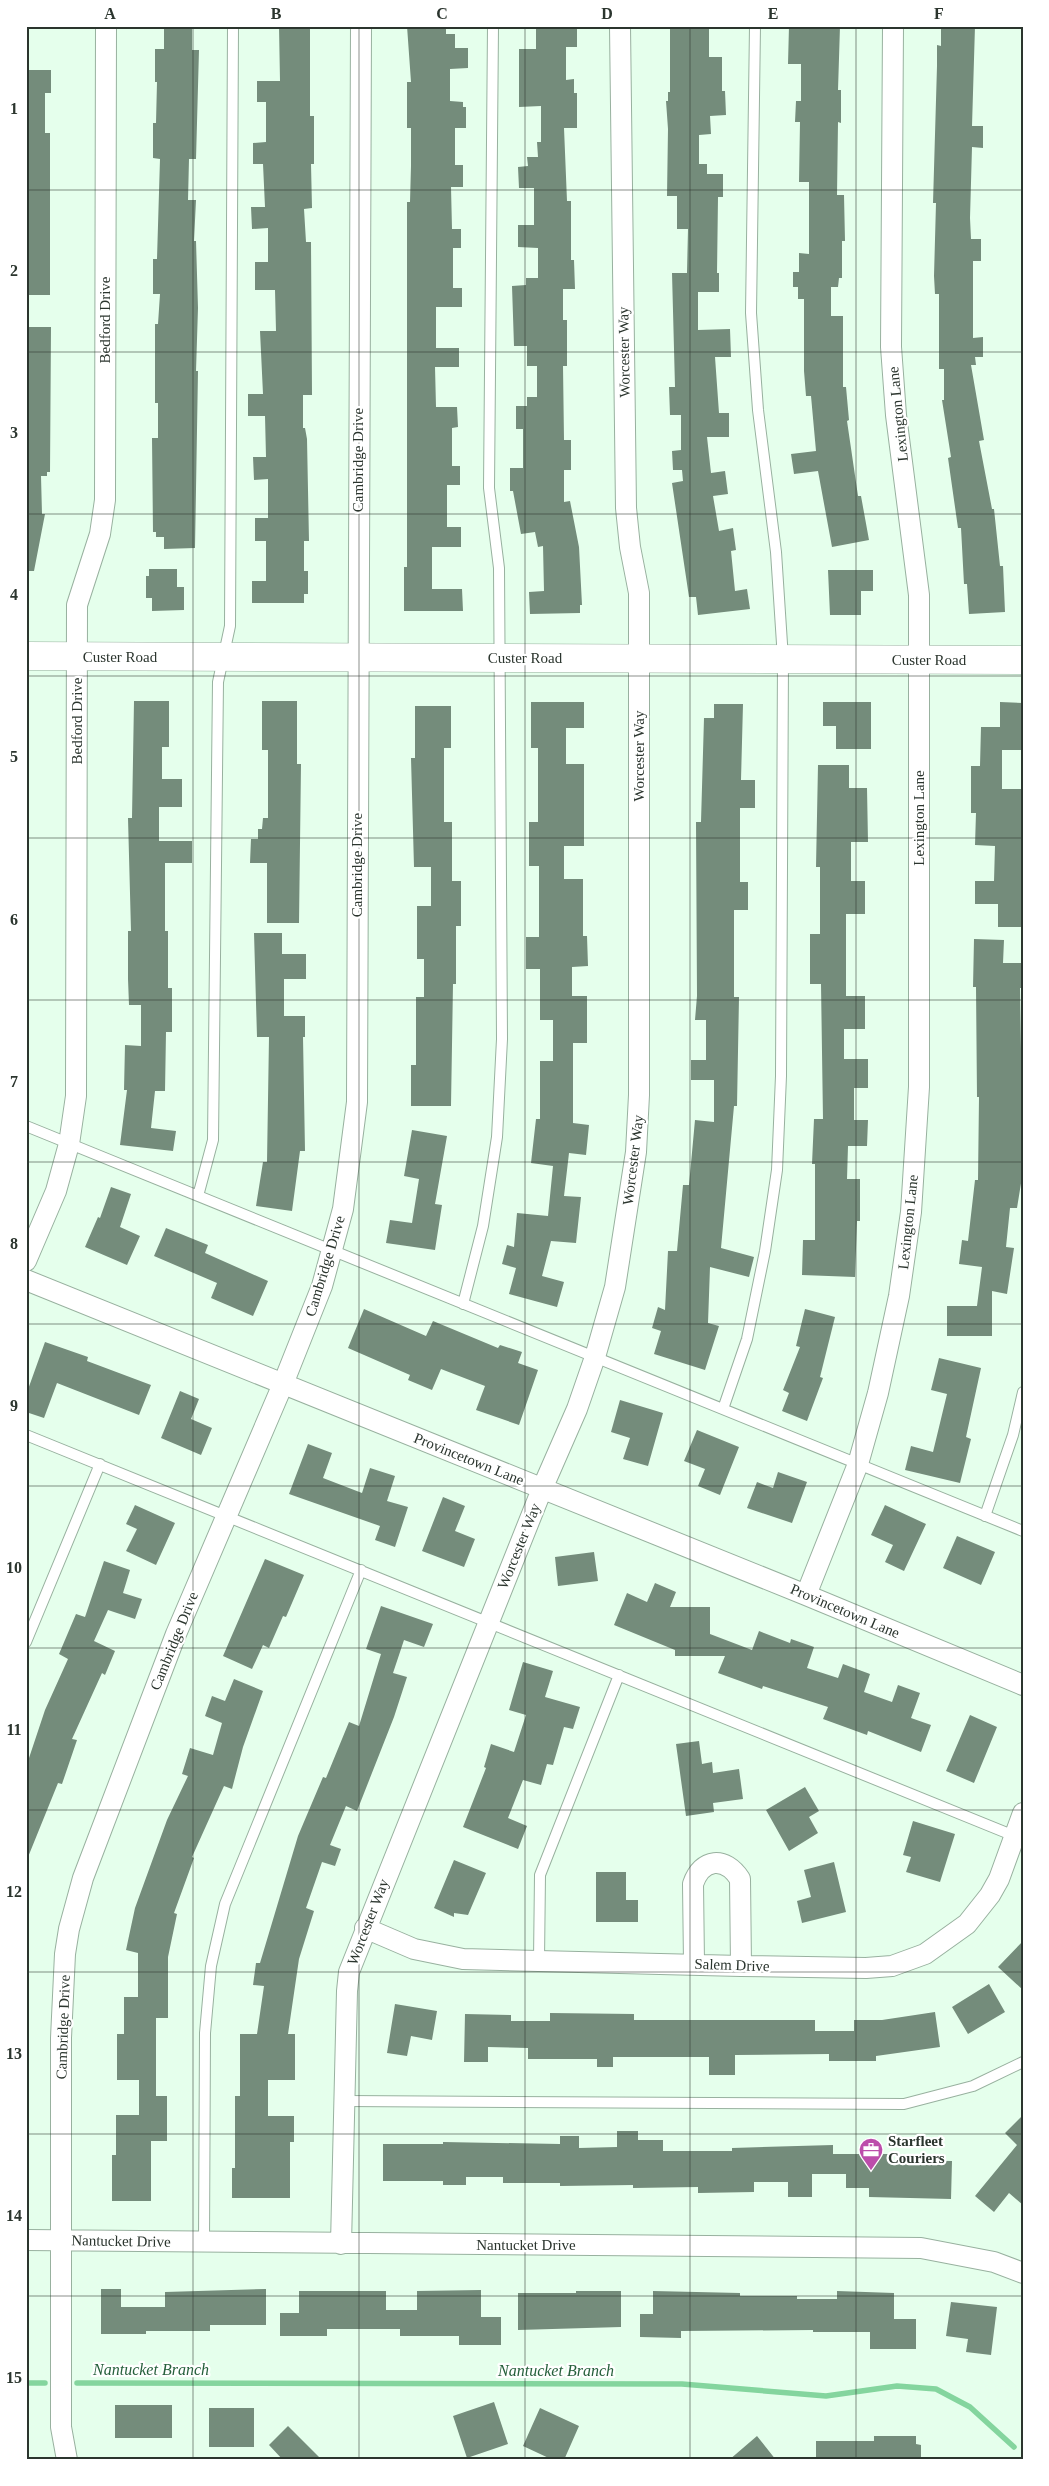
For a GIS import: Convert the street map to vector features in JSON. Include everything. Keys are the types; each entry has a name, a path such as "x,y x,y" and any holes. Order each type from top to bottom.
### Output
{"street":[{"name":"Bedford Drive","path":"26,1261 56,1191 70,1144 76,1096 77,605 100,534 105,500 106,26"},
{"name":"Cambridge Drive","path":"67,2460 61,2427 61,2038 65,1954 69,1929 84,1878 176,1634 283,1384 322,1286 343,1210 357,1102 357,658 361,26"},
{"name":"Worcester Way","path":"341,2244 349,1972 488,1622 576,1409 595,1357 615,1287 636,1152 639,1095 639,593 630,547 626,508 620,26"},
{"name":"Lexington Lane","path":"806,1595 858,1464 878,1392 897,1306 911,1212 919,1087 919,596 896,415 891,347 893,26"},
{"name":"Custer Road","path":"26,656 1023,660"},
{"name":"Provincetown Lane","path":"26,1280 806,1595 1023,1685"},
{"name":"Salem Drive","path":"365,1928 414,1949 440,1956 463,1959 741,1966 866,1968 892,1966 925,1954 967,1924 990,1895 1018,1838 1023,1812"},
{"path":"694,1964 693,1884 696,1875 706,1866 721,1863 734,1870 740,1879 741,1966"},
{"name":"Nantucket Drive","path":"26,2240 921,2248 994,2262 1023,2273"}],"lane":[{"path":"198,1196 213,1140 218,682 230,626 233,26"},
{"path":"462,1304 483,1226 497,1137 502,1039 499,568 489,488 493,26"},
{"path":"723,1409 748,1339 765,1252 777,1170 781,1076 783,659 776,552 758,410 751,313 755,26"},
{"path":"26,1126 1023,1531"},
{"path":"985,1516 1013,1435 1023,1392"},
{"path":"26,1435 1018,1838"},
{"path":"26,1642 100,1464"},
{"path":"204,2242 205,2033 211,1966 225,1904 361,1570"},
{"path":"539,1960 540,1875 618,1675"},
{"path":"344,2101 904,2104 973,2086 1023,2062"}],"building":[{"path":"164,26 192,26 192,50 199,50 196,159 189,159 188,200 196,200 194,241 196,241 198,308 196,371 198,371 195,548 164,549 164,537 156,537 156,532 153,532 152,438 158,438 158,403 155,403 155,324 158,324 160,294 153,294 153,259 157,259 160,159 153,158 153,123 156,123 157,82 155,82 155,49 164,49"},
{"path":"279,26 310,26 310,116 314,116 314,164 311,164 312,208 304,209 306,242 311,242 312,395 303,395 303,428 305,428 307,439 309,541 304,541 304,571 308,571 308,594 304,594 304,603 252,603 252,581 266,581 266,541 255,541 255,518 268,518 268,479 254,480 253,457 266,457 265,416 248,416 248,394 263,394 260,331 276,331 275,290 255,290 255,262 268,262 268,228 252,229 251,207 265,207 263,164 253,164 253,143 266,142 266,102 257,102 257,81 280,81"},
{"path":"407,26 446,26 446,34 455,34 455,48 468,48 468,68 450,69 450,101 463,102 463,107 466,107 466,128 455,128 455,165 463,165 463,187 451,187 452,229 461,229 461,248 453,248 453,288 462,288 462,307 436,307 436,348 459,348 459,367 435,367 436,407 457,407 458,427 452,428 452,466 460,466 460,485 447,485 447,527 461,527 461,547 432,547 432,589 462,589 463,611 404,611 404,567 407,567 407,202 410,202 411,166 411,128 407,128 407,82 411,82"},
{"path":"536,26 577,26 577,47 566,47 566,80 574,79 574,93 577,93 577,128 564,128 567,201 571,201 571,260 574,260 575,289 563,289 563,320 567,320 567,366 563,366 564,440 571,440 571,470 564,470 564,502 570,501 579,547 582,605 580,605 580,613 530,614 529,592 544,591 543,546 538,547 535,532 521,534 513,491 510,491 510,468 523,468 523,429 516,429 516,406 527,406 527,397 537,397 537,366 527,366 527,346 514,346 512,286 526,285 526,278 538,278 538,248 518,247 518,225 534,225 534,188 519,188 518,167 528,166 527,157 538,157 537,142 541,142 541,106 519,107 519,49 536,49"},
{"path":"789,26 840,26 838,90 841,90 841,123 838,122 837,195 844,195 845,241 842,241 842,278 839,278 838,287 831,287 831,316 843,316 843,387 846,387 849,420 847,421 858,496 861,496 869,540 832,547 818,471 794,474 791,454 816,451 811,396 806,396 804,371 804,299 798,299 798,287 793,287 793,272 799,272 799,253 809,254 809,182 799,182 800,122 795,122 796,101 801,101 801,64 788,64"},
{"path":"941,26 975,26 972,126 983,126 983,148 972,147 970,218 971,239 981,239 981,261 973,261 973,338 983,337 983,357 975,357 976,365 971,365 984,440 979,441 992,509 994,509 1000,566 1003,566 1005,612 969,614 967,584 964,584 961,528 958,528 948,458 951,457 942,400 944,400 944,369 939,369 939,294 935,294 934,276 936,203 933,203 937,45 941,46"},
{"path":"670,29 709,29 709,57 722,57 722,91 725,91 726,115 710,116 711,134 699,135 699,164 707,164 707,174 723,174 723,197 718,197 717,273 719,273 719,292 698,292 698,330 730,329 731,357 715,357 719,413 729,413 729,437 707,437 711,473 725,471 728,494 713,496 719,531 733,528 736,550 731,551 735,591 747,589 750,609 698,615 696,597 689,597 672,483 683,481 682,470 673,470 672,451 681,450 681,415 670,415 669,387 675,387 672,273 687,273 688,229 677,229 677,196 667,196 668,129 666,101 668,101 668,92 670,92"},
{"path":"26,70 51,70 51,93 45,93 45,133 50,133 50,295 26,295"},
{"path":"26,327 51,327 50,472 47,472 47,476 41,476 42,514 45,514 34,571 26,571"},
{"path":"149,569 177,569 177,587 184,587 184,610 152,611 152,598 146,598 146,576 149,576"},
{"path":"828,570 873,570 873,591 861,591 861,615 830,615"},
{"path":"134,701 169,701 169,747 162,747 162,779 182,779 182,807 159,807 159,841 192,841 192,863 165,863 165,931 168,931 168,988 172,988 172,1032 166,1032 165,1091 155,1091 151,1128 176,1131 173,1151 120,1145 127,1090 124,1090 125,1045 141,1046 141,1005 129,1005 128,979 128,931 131,931 128,818 132,818"},
{"path":"262,701 297,701 297,764 301,764 299,923 267,923 267,863 250,863 251,839 258,839 258,829 262,829 263,818 268,818 268,750 262,750"},
{"path":"531,702 584,702 584,728 566,728 566,764 584,764 584,846 564,846 564,879 583,879 583,936 587,936 588,966 572,967 572,996 587,996 587,1043 573,1043 573,1123 589,1125 586,1155 569,1153 564,1196 581,1197 576,1243 551,1241 542,1276 564,1282 557,1307 509,1294 516,1268 502,1264 507,1245 514,1247 517,1213 548,1216 553,1166 531,1163 536,1119 540,1119 540,1061 553,1061 553,1020 540,1020 540,969 526,969 526,937 539,937 539,866 529,866 529,822 538,822 538,748 531,748"},
{"path":"823,702 871,702 871,749 836,749 836,726 823,726"},
{"path":"1000,702 1023,703 1023,750 1002,750 1002,789 1023,789 1023,927 998,927 998,904 975,904 975,881 994,881 995,846 975,845 976,813 971,813 971,766 980,766 981,727 1000,727"},
{"path":"714,704 743,704 741,780 755,780 755,808 740,808 740,882 748,882 748,910 734,910 734,997 739,997 737,1106 734,1106 721,1248 754,1257 749,1277 710,1267 708,1323 719,1326 705,1370 654,1354 661,1331 652,1328 658,1307 665,1310 668,1251 677,1251 683,1185 689,1185 695,1120 714,1122 714,1080 691,1080 691,1060 706,1060 706,1020 695,1020 697,996 696,822 701,822 704,718 714,718"},
{"path":"415,706 451,706 451,748 444,748 444,822 452,822 452,881 461,881 461,926 456,926 456,984 453,984 451,1106 411,1106 411,1065 416,1065 416,997 424,997 424,959 417,959 417,906 431,906 431,867 414,867 411,758 415,758"},
{"path":"818,765 849,765 849,788 867,788 868,842 851,842 851,881 865,881 865,914 846,914 846,996 865,996 865,1029 844,1029 844,1059 868,1059 868,1088 854,1088 854,1120 868,1120 867,1146 848,1146 847,1179 860,1179 860,1221 857,1221 855,1277 802,1275 803,1240 815,1240 815,1164 812,1164 814,1119 823,1119 821,984 810,984 810,934 820,934 820,867 816,867"},
{"path":"254,933 282,933 282,954 306,954 306,979 284,979 284,1016 305,1016 305,1037 303,1037 305,1151 300,1151 292,1211 256,1206 263,1162 267,1162 269,1037 257,1037"},
{"path":"974,939 1004,940 1003,963 1023,963 1023,988 1020,988 1023,1171 1017,1208 1010,1208 1006,1247 1014,1248 1007,1294 992,1291 992,1336 947,1336 947,1306 977,1306 982,1267 959,1264 962,1240 968,1241 975,1180 978,1180 979,1097 977,1097 976,987 973,987"},
{"path":"412,1130 447,1136 435,1204 442,1205 435,1250 386,1243 390,1220 412,1223 419,1179 404,1176"},
{"path":"111,1187 131,1194 120,1227 140,1236 127,1265 85,1247 98,1217 100,1218"},
{"path":"166,1228 208,1245 205,1253 268,1281 253,1316 211,1298 217,1283 154,1256"},
{"path":"364,1309 426,1336 433,1321 498,1348 500,1345 522,1352 518,1363 538,1370 519,1425 476,1410 485,1386 441,1369 432,1390 408,1380 410,1375 348,1348"},
{"path":"805,1309 835,1317 820,1377 823,1378 807,1421 782,1411 789,1393 783,1390 800,1347 796,1346"},
{"path":"45,1342 88,1357 87,1361 151,1385 139,1415 57,1383 44,1418 26,1412 26,1395"},
{"path":"939,1358 981,1368 966,1437 971,1439 960,1483 905,1470 911,1446 933,1452 947,1394 931,1390"},
{"path":"180,1391 199,1399 191,1419 212,1428 201,1455 161,1438"},
{"path":"620,1400 663,1413 648,1466 623,1459 630,1438 611,1432"},
{"path":"697,1430 739,1447 720,1495 698,1486 705,1469 684,1461"},
{"path":"308,1444 332,1453 323,1478 362,1493 370,1468 395,1476 387,1501 408,1507 395,1547 375,1540 380,1526 289,1494"},
{"path":"778,1472 807,1482 792,1523 747,1508 757,1482 773,1488"},
{"path":"443,1497 465,1506 455,1531 475,1539 464,1567 422,1551"},
{"path":"135,1505 175,1523 156,1565 126,1551 137,1529 126,1524"},
{"path":"885,1505 926,1524 904,1571 885,1562 893,1545 871,1535"},
{"path":"957,1536 995,1552 981,1585 943,1568"},
{"path":"594,1552 598,1581 558,1586 555,1557"},
{"path":"265,1559 304,1575 286,1617 283,1616 269,1648 263,1645 252,1669 223,1656"},
{"path":"104,1561 130,1570 123,1593 142,1599 135,1619 108,1610 94,1641 115,1651 105,1675 102,1673 72,1739 77,1740 62,1784 58,1783 26,1862 26,1767 45,1710 68,1659 59,1654 76,1614 85,1617"},
{"path":"655,1583 676,1592 670,1607 710,1607 710,1634 752,1650 759,1631 790,1643 791,1639 814,1647 807,1668 838,1678 843,1664 870,1674 864,1692 892,1702 898,1685 920,1693 911,1718 931,1725 921,1752 868,1731 867,1735 823,1719 828,1707 763,1686 762,1689 718,1673 725,1656 675,1656 675,1650 614,1625 627,1593 647,1602"},
{"path":"381,1606 433,1624 424,1647 404,1640 393,1673 407,1677 394,1717 357,1811 346,1806 330,1845 341,1849 335,1866 322,1862 306,1908 314,1911 299,1959 288,2034 295,2034 295,2080 268,2080 268,2116 294,2116 294,2142 290,2142 290,2198 232,2198 232,2168 235,2168 235,2096 240,2096 240,2034 257,2034 264,1986 253,1985 256,1963 260,1963 298,1836 323,1777 326,1778 349,1722 359,1726 381,1654 366,1649"},
{"path":"523,1662 553,1671 545,1697 580,1707 573,1729 564,1727 553,1765 547,1764 541,1785 523,1780 508,1818 527,1826 518,1849 463,1827 486,1768 484,1767 491,1744 514,1752 526,1715 509,1710"},
{"path":"234,1679 263,1691 243,1747 232,1789 224,1786 192,1857 194,1858 174,1913 177,1914 168,1957 168,2018 156,2018 156,2096 167,2096 167,2141 151,2141 151,2201 112,2201 112,2155 116,2155 116,2115 139,2115 139,2080 117,2080 117,2034 124,2034 124,1997 138,1997 138,1953 126,1950 135,1908 167,1820 188,1776 182,1774 190,1748 213,1755 222,1723 205,1716 212,1696 225,1701"},
{"path":"970,1715 997,1727 974,1783 946,1771"},
{"path":"699,1741 702,1764 712,1762 713,1773 739,1769 743,1799 713,1803 714,1812 686,1816 676,1744"},
{"path":"805,1787 819,1811 809,1817 818,1833 789,1851 766,1810"},
{"path":"913,1821 955,1834 940,1882 906,1872 911,1857 903,1855"},
{"path":"454,1860 486,1873 468,1915 454,1913 454,1917 434,1908"},
{"path":"834,1862 846,1912 802,1923 797,1901 811,1897 804,1870"},
{"path":"596,1872 626,1872 626,1900 638,1900 638,1922 596,1922"},
{"path":"1023,1941 1023,1990 998,1967"},
{"path":"989,1984 1005,2012 968,2034 952,2007"},
{"path":"395,2004 437,2011 432,2040 411,2036 407,2056 387,2053"},
{"path":"935,2012 940,2047 876,2056 876,2061 829,2061 829,2054 735,2055 735,2075 709,2075 709,2057 613,2057 613,2067 597,2067 597,2059 528,2059 528,2048 488,2047 488,2062 464,2062 465,2014 511,2015 511,2021 550,2021 550,2013 634,2014 634,2020 815,2020 815,2031 854,2031 854,2020 882,2020"},
{"path":"1023,2115 1023,2205 1009,2193 994,2212 975,2196 1017,2145 1005,2133"},
{"path":"617,2131 638,2131 638,2140 663,2140 663,2151 732,2151 732,2148 833,2145 833,2154 892,2154 892,2160 952,2161 951,2199 869,2197 869,2188 846,2188 846,2174 812,2174 812,2197 788,2197 788,2182 754,2182 754,2192 698,2193 698,2187 633,2188 633,2185 560,2186 560,2183 503,2183 503,2177 466,2177 466,2185 443,2185 443,2181 383,2181 383,2144 443,2144 443,2142 560,2144 560,2136 579,2136 579,2148 617,2147"},
{"path":"101,2289 121,2289 121,2307 165,2307 165,2292 266,2289 266,2325 210,2325 210,2331 146,2331 146,2334 101,2334"},
{"path":"481,2290 481,2317 501,2317 501,2345 459,2345 459,2336 400,2336 400,2329 327,2329 327,2336 280,2336 280,2313 299,2313 299,2291 386,2291 386,2310 417,2310 417,2291"},
{"path":"576,2291 621,2291 621,2327 518,2330 518,2293 576,2293"},
{"path":"653,2291 740,2293 740,2296 797,2296 797,2299 837,2299 837,2291 894,2293 894,2319 916,2319 916,2349 870,2349 870,2332 813,2332 813,2330 681,2331 681,2338 640,2337 640,2314 653,2314"},
{"path":"951,2302 997,2307 991,2355 966,2352 968,2339 946,2336"},
{"path":"494,2402 508,2444 467,2458 453,2416"},
{"path":"115,2405 172,2405 172,2438 115,2438"},
{"path":"209,2408 254,2408 254,2447 209,2447"},
{"path":"540,2408 579,2426 564,2460 553,2460 523,2446"},
{"path":"288,2426 322,2460 283,2460 269,2445"},
{"path":"757,2436 776,2460 729,2460"},
{"path":"874,2436 916,2436 916,2444 921,2445 921,2460 816,2460 816,2441 874,2441"}],"waterway":[{"name":"Nantucket Branch","path":"26,2383 45,2383"},
{"name":"Nantucket Branch","path":"77,2383 682,2384 826,2396 897,2386 936,2389 970,2407 1014,2447"}],"place":[{"name":"Starfleet Couriers","path":"871,2171"}]}
